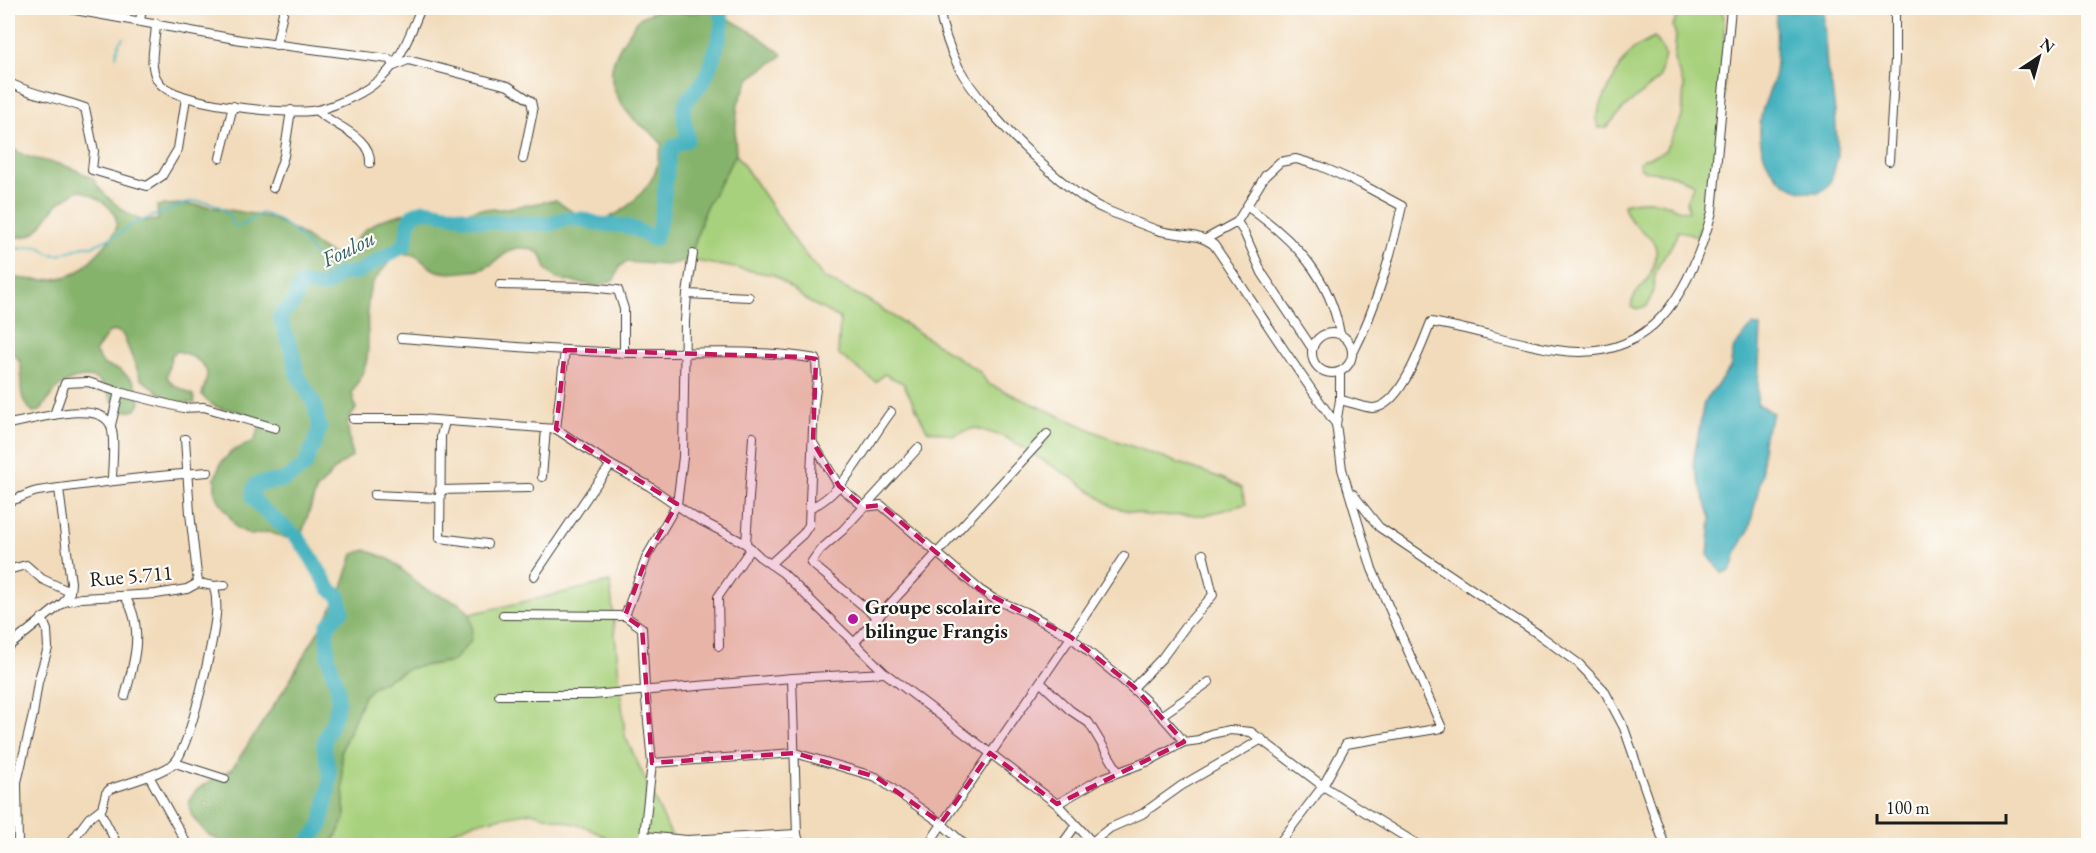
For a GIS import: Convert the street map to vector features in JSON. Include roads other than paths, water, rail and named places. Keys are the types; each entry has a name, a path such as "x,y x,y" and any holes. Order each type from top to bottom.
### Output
{"street":[{"path":"64,8 276,45 389,58 394,66"},
{"path":"140,21 142,8"},
{"path":"276,45 284,8"},
{"path":"156,23 152,70 161,86 200,102 316,110 361,93 384,77 394,66 421,8"},
{"path":"939,8 942,24 959,68 978,97 1053,175 1102,208 1160,231 1206,239 1214,245 1298,373 1336,424"},
{"path":"1340,400 1373,408 1389,403 1414,364 1431,322 1558,350 1587,351 1623,345 1637,338 1665,314 1686,281 1702,245 1712,212 1731,8"},
{"path":"1889,160 1895,60 1895,8"},
{"path":"394,66 402,62 414,61 508,86 522,94 531,101 533,111 524,159"},
{"path":"8,82 21,90 65,100 85,108 94,152 92,170 147,186 162,176 178,149 186,98"},
{"path":"220,158 233,106"},
{"path":"273,188 284,156 291,110"},
{"path":"316,110 329,121 359,138 370,151 370,163"},
{"path":"1206,239 1237,222 1265,176 1280,162 1296,159 1320,166 1361,184 1402,206 1380,290 1369,322 1351,361 1346,368 1332,374 1319,368 1312,356 1312,348 1323,334 1332,333 1340,334 1349,342 1353,353"},
{"path":"1248,207 1281,232 1316,271 1333,303 1340,334"},
{"path":"1237,222 1244,232 1262,273 1312,348"},
{"path":"625,616 647,556 677,504 683,458 687,294 693,254"},
{"path":"500,285 618,290 624,309 624,353"},
{"path":"687,294 749,297"},
{"path":"401,338 535,349 624,353 747,353 816,359 817,381 809,525 803,534 770,564"},
{"path":"556,429 565,350"},
{"path":"1277,846 1323,786 1346,744 1442,728 1372,569 1342,469 1336,424 1340,400 1340,372"},
{"path":"54,415 65,383 88,382 183,408 204,407 275,428"},
{"path":"112,480 113,435 111,425 119,392"},
{"path":"8,424 54,415 93,412 103,416 111,425"},
{"path":"811,507 822,503 839,486 891,412"},
{"path":"353,419 467,421 556,429 611,465 627,472 694,517 748,546 783,573 885,673 1057,804 1091,844 1101,846"},
{"path":"445,422 441,436 440,538 487,544"},
{"path":"542,477 546,429"},
{"path":"854,644 1047,434"},
{"path":"718,646 718,597 748,546 753,437"},
{"name":"Rue 5.711","path":"8,647 64,602 81,598 125,597 187,589 198,583 186,474 185,439"},
{"path":"813,442 839,486 864,507 880,505 980,590 1071,637 1134,687 1162,715 1184,742"},
{"path":"878,618 811,563 820,550 864,507 918,448"},
{"path":"534,576 611,465"},
{"path":"8,501 18,500 35,491 112,480 208,472"},
{"path":"374,495 439,494 529,488"},
{"path":"1349,488 1379,527 1538,634 1579,664 1604,690 1624,728 1665,846"},
{"path":"59,489 71,583 70,592 64,602"},
{"path":"1134,687 1162,658 1185,627 1214,595 1203,554"},
{"path":"927,846 1041,683 1124,556"},
{"path":"8,570 26,565 42,579 70,592"},
{"path":"198,583 214,586 225,585"},
{"path":"68,846 89,818 99,811 110,789 149,776 175,763 185,745 211,648 216,611 214,586"},
{"path":"125,597 133,612 137,633 134,662 125,696"},
{"path":"502,615 625,616 642,628 652,763 644,836 687,840 797,834"},
{"path":"18,846 17,782 33,715 38,682 48,648 47,630 42,618"},
{"path":"499,695 592,694 885,673"},
{"path":"792,678 797,834 800,846"},
{"path":"1162,715 1209,682"},
{"path":"1041,683 1070,710 1089,723 1118,771"},
{"path":"1057,804 1100,779 1149,761 1184,742 1199,740 1211,734 1230,730 1251,732 1323,786 1420,846"},
{"path":"1091,844 1110,828 1142,814 1181,786 1262,739"},
{"path":"652,763 795,753 876,777 941,823 966,846"},
{"path":"175,763 225,779"},
{"path":"149,776 188,846"},
{"path":"99,811 118,846"},
{"path":"1061,846 1076,825"}],"water":[{"path":"1776,8 1823,8 1827,69 1832,88 1838,156 1832,178 1827,187 1820,192 1792,187 1781,180 1772,170 1761,145 1761,117 1774,79 1776,65"},
{"path":"1753,325 1761,327 1757,404 1773,413 1763,441 1762,474 1749,530 1737,551 1730,571 1722,573 1708,555 1711,518 1693,464 1704,402 1730,368 1734,347"}],"waterway":[{"name":"Foulou","path":"301,846 307,843 321,826 329,786 330,774 324,748 325,738 336,713 338,689 328,656 327,626 342,611 339,596 329,588 297,537 261,508 253,498 256,484 284,480 304,467 320,429 314,403 297,374 293,354 280,317 294,302 302,284 325,286 337,275 358,272 405,245 412,215 424,210 489,222 551,224 563,219 582,219 598,224 626,226 653,239 656,237 662,213 669,154 674,146 687,140 684,108 688,98 700,86 707,74 713,57 722,25 719,8"},
{"path":"116,56 119,43 123,38"},
{"path":"8,248 38,246 50,254 59,255 84,246 93,246 119,234 131,225 189,202 200,202 222,208 227,212 234,226 243,225 261,213 278,220 307,245 319,260 325,277 333,281"}],"place":[{"name":"Groupe scolaire bilingue Frangis","path":"853,619"}]}
